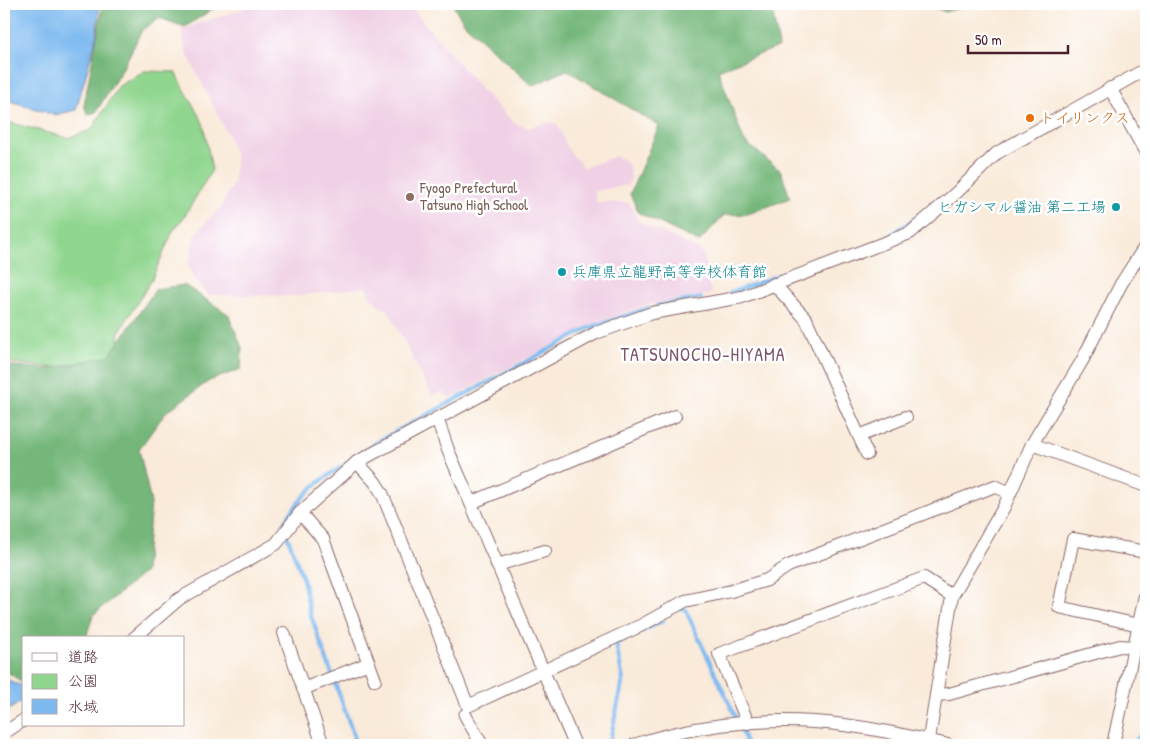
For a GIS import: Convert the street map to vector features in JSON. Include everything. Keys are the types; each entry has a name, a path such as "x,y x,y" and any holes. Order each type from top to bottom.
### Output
{"street":[{"path":"136,636 179,599 276,544 300,513 357,462 596,332 652,313 742,297 910,233 956,194 997,153 1146,69"},
{"path":"1110,88 1146,153"},
{"path":"928,743 952,596 1010,493 1032,444 1082,361 1121,284 1146,245"},
{"path":"774,284 806,320 867,454"},
{"path":"471,503 675,416"},
{"path":"858,436 906,417"},
{"path":"437,418 542,672 575,745"},
{"path":"1032,444 1146,486"},
{"path":"357,462 375,482 382,494 468,706 642,625 685,601 731,591 767,580 788,566 995,486 1010,493"},
{"path":"300,513 323,539 375,680"},
{"path":"1139,625 1059,607 1073,539 1146,552"},
{"path":"497,565 545,551"},
{"path":"748,723 719,654 924,578 952,596"},
{"path":"1113,745 1146,591"},
{"path":"284,633 323,745"},
{"path":"936,695 949,694 1120,646 1134,647"},
{"path":"303,689 369,663"},
{"path":"465,715 482,745"},
{"path":"4,733 22,721"},
{"path":"634,745 667,734 748,723 813,722 948,745"}],"shaded area":[{"name":"Fyogo Prefectural Tatsuno High School","path":"293,4 410,4 487,96 514,123 529,128 547,122 557,124 569,151 584,168 617,156 628,164 631,178 628,185 594,191 596,202 629,203 638,221 703,252 711,294 645,305 593,324 450,398 443,392 432,396 388,310 380,307 370,296 367,287 296,296 209,295 196,281 188,266 195,234 221,207 234,182 235,157 228,135 185,50 182,29 252,6 277,8"}],"green space":[{"path":"103,4 220,4 185,27 159,18 142,30 124,66 96,112 88,115 84,105"},
{"path":"452,4 771,4 779,47 718,70 744,141 781,171 790,198 748,214 724,215 699,242 639,213 630,194 659,126 567,70 532,86 465,24"},
{"path":"926,4 973,4 945,12"},
{"path":"144,71 175,72 203,123 212,170 184,217 173,231 151,281 119,332 120,352 72,370 4,362 4,121 68,138 91,130 119,86"},
{"path":"184,285 228,314 242,347 241,369 209,381 166,412 139,449 151,503 145,572 93,615 87,636 22,636 22,682 4,670 4,417 6,414 4,365 48,369 109,356 156,289"}],"water":[{"path":"4,4 100,4 96,39 76,110 55,115 4,99"},
{"path":"4,678 22,686 22,701 4,713"}],"waterway":[{"path":"892,234 926,212"},
{"path":"730,293 834,255"},
{"path":"656,306 701,298"},
{"path":"360,454 382,439 589,328 649,308"},
{"path":"285,528 283,525 305,495 320,481 350,461"},
{"path":"287,535 303,579 310,613 354,736 352,745"},
{"path":"681,609 684,607 737,720"},
{"path":"609,745 623,680 616,644 663,621"},
{"path":"740,726 747,745"}],"place":[{"name":"トイリンクス","path":"1030,118"},
{"name":"Fyogo Prefectural Tatsuno High School","path":"410,197"},
{"name":"ヒガシマル醤油 第二工場","path":"1116,207"},
{"name":"兵庫県立龍野高等学校体育館","path":"562,272"}],"district":[{"name":"TATSUNOCHO-HIYAMA","path":"703,355"}]}
